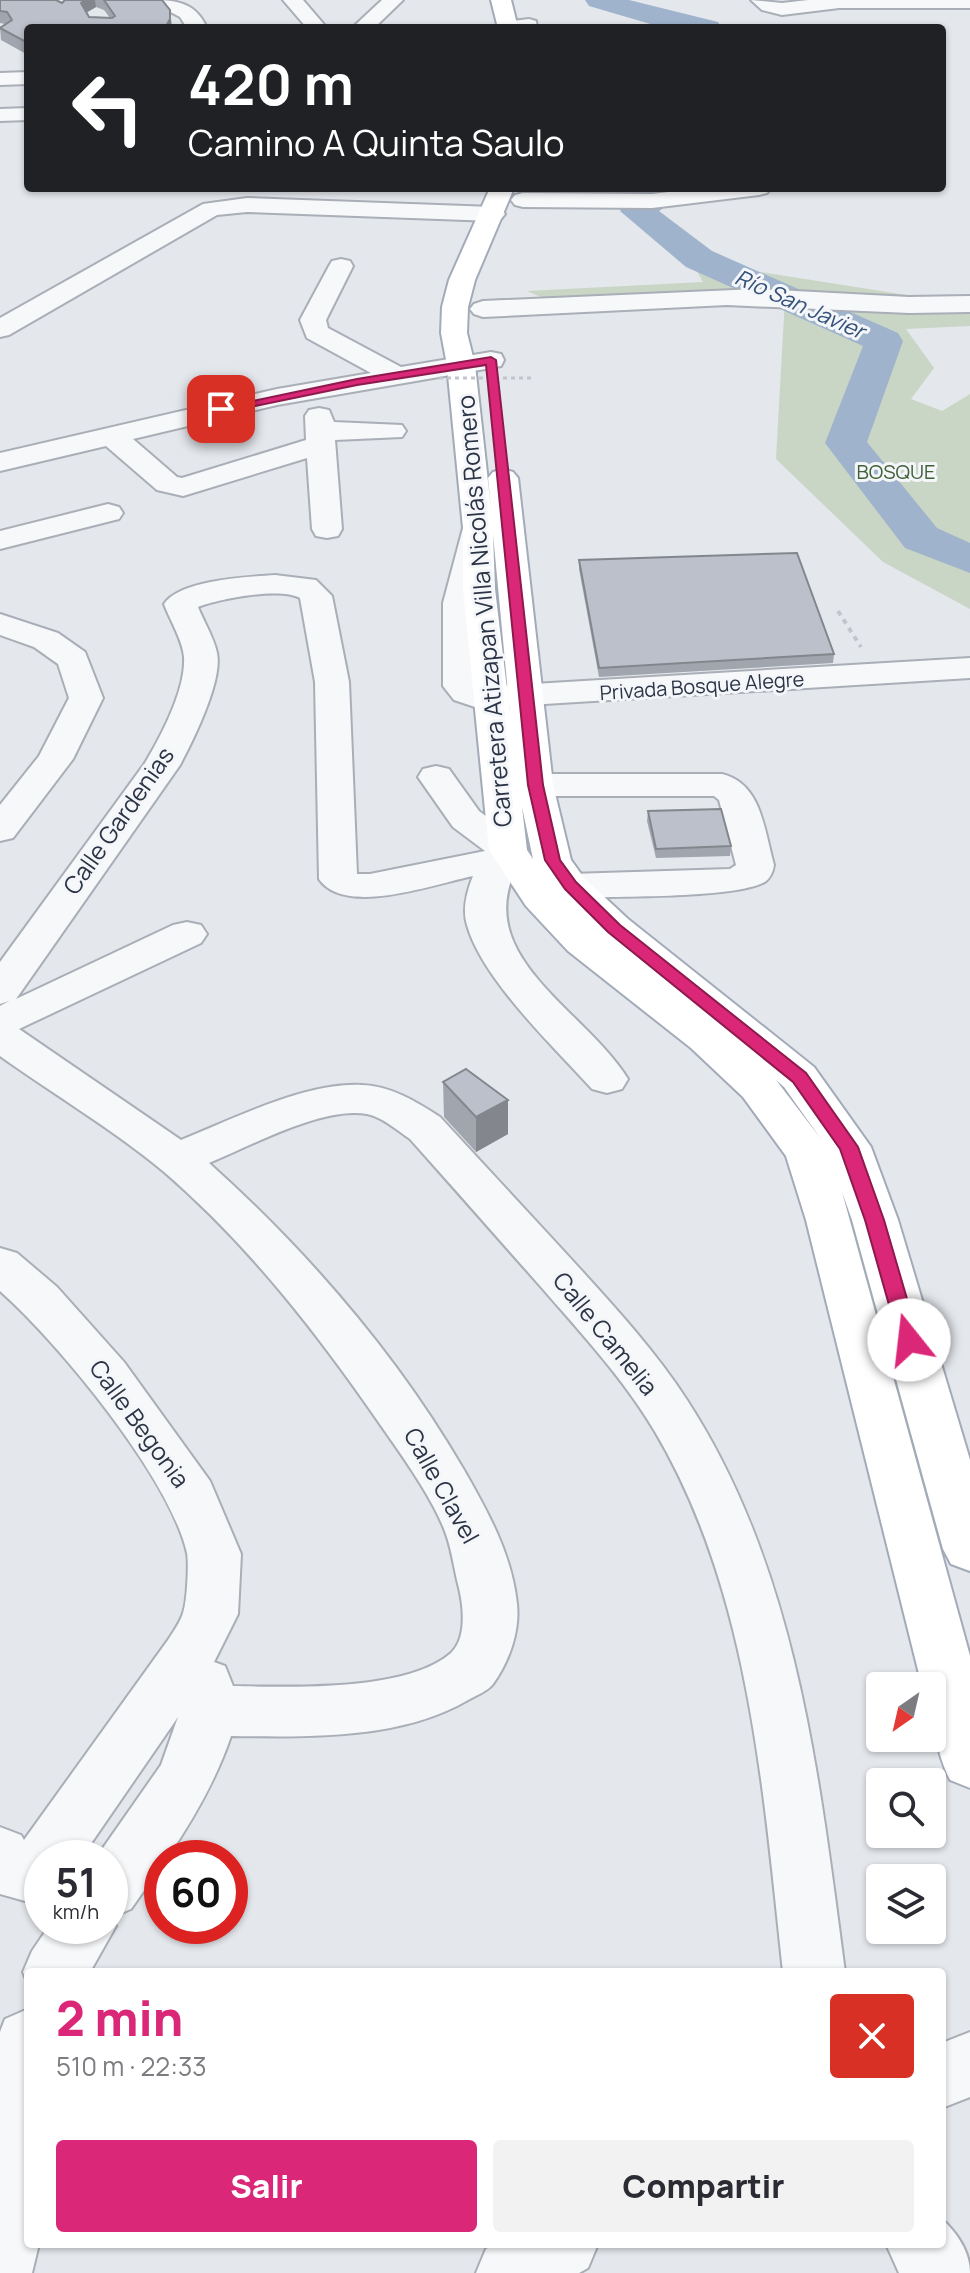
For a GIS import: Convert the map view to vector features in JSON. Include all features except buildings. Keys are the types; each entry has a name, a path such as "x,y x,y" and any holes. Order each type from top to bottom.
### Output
{"main road":[{"path":"501,0 517,23"},
{"name":"Carretera Atizapan Villa Nicolás Romero","path":"511,197 462,280 455,307 469,346 508,698 504,854 582,942 706,1038 758,1087 807,1153 829,1220 970,1762"},
{"name":"Carretera Atizapan Villa Nicolás Romero","path":"469,346 479,589 535,785 552,860 570,886 614,928 799,1077 849,1147 875,1220 970,1549"}],"street":[{"path":"158,0 183,10 195,24"},
{"path":"293,0 314,24"},
{"path":"366,24 393,0"},
{"path":"781,11 839,2 905,2 927,8 970,4"},
{"path":"0,62 10,68 15,79"},
{"path":"0,115 24,114"},
{"path":"0,126 24,125"},
{"path":"0,329 211,209 247,205 511,197 652,201 726,192"},
{"path":"341,266 313,320 316,332 397,376"},
{"path":"554,280 656,277"},
{"path":"0,462 110,434 397,376 469,346 727,297 786,297 878,306 970,304"},
{"path":"317,390 327,529"},
{"path":"110,434 167,484 183,487 321,438 392,431"},
{"path":"0,540 108,513"},
{"name":"Calle Gardenias","path":"0,991 172,748 199,674 201,655 180,604 196,595 299,585 310,589 316,596 332,682 338,879 352,887 370,886 504,854"},
{"path":"0,624 46,640 73,659 86,698 55,759 0,830"},
{"name":"Privada Bosque Alegre","path":"508,698 970,668"},
{"path":"436,777 466,819 504,854 487,890 486,923 501,959 607,1079"},
{"path":"535,785 722,785 736,795 755,865 754,872 747,878 570,886"},
{"path":"0,1022 187,934"},
{"name":"Calle Clavel","path":"0,1036 177,1159 250,1226 308,1290 373,1375 425,1449 472,1532 490,1604 488,1638 472,1669 432,1692 363,1707 317,1712 208,1711"},
{"name":"Calle Camelia","path":"177,1159 332,1100 364,1099 397,1107 425,1128 627,1353 682,1433 728,1530 752,1599 786,1750 813,1968"},
{"name":"Calle Begonia","path":"0,1265 40,1299 107,1375 184,1481 214,1554 211,1614 188,1657 58,1840"},
{"path":"128,1862 178,1788 200,1744 208,1711 205,1682 188,1657"},
{"path":"0,1855 6,1868 24,1873"},
{"path":"57,1968 73,1944"},
{"path":"946,2074 970,2064"},
{"path":"0,2267 18,2178 24,2096"},
{"path":"510,2273 557,2248"},
{"path":"923,2248 941,2273"}],"path":[{"path":"469,346 535,378"},
{"path":"838,611 880,675"}],"green space":[{"name":"BOSQUE","path":"691,261 970,305 970,326 906,329 934,368 911,399 942,411 970,394 970,609 883,562 776,459 785,298 565,307 527,291 703,282"}],"waterway":[{"name":"Río San Javier","path":"599,0 686,24"},
{"name":"Río San Javier","path":"665,192 637,211 699,259 884,341 846,443 921,538 970,559"}],"route":[{"path":"221,409 491,360 535,785 552,860 570,886 614,928 799,1077 849,1147 875,1220 909,1340"}]}
